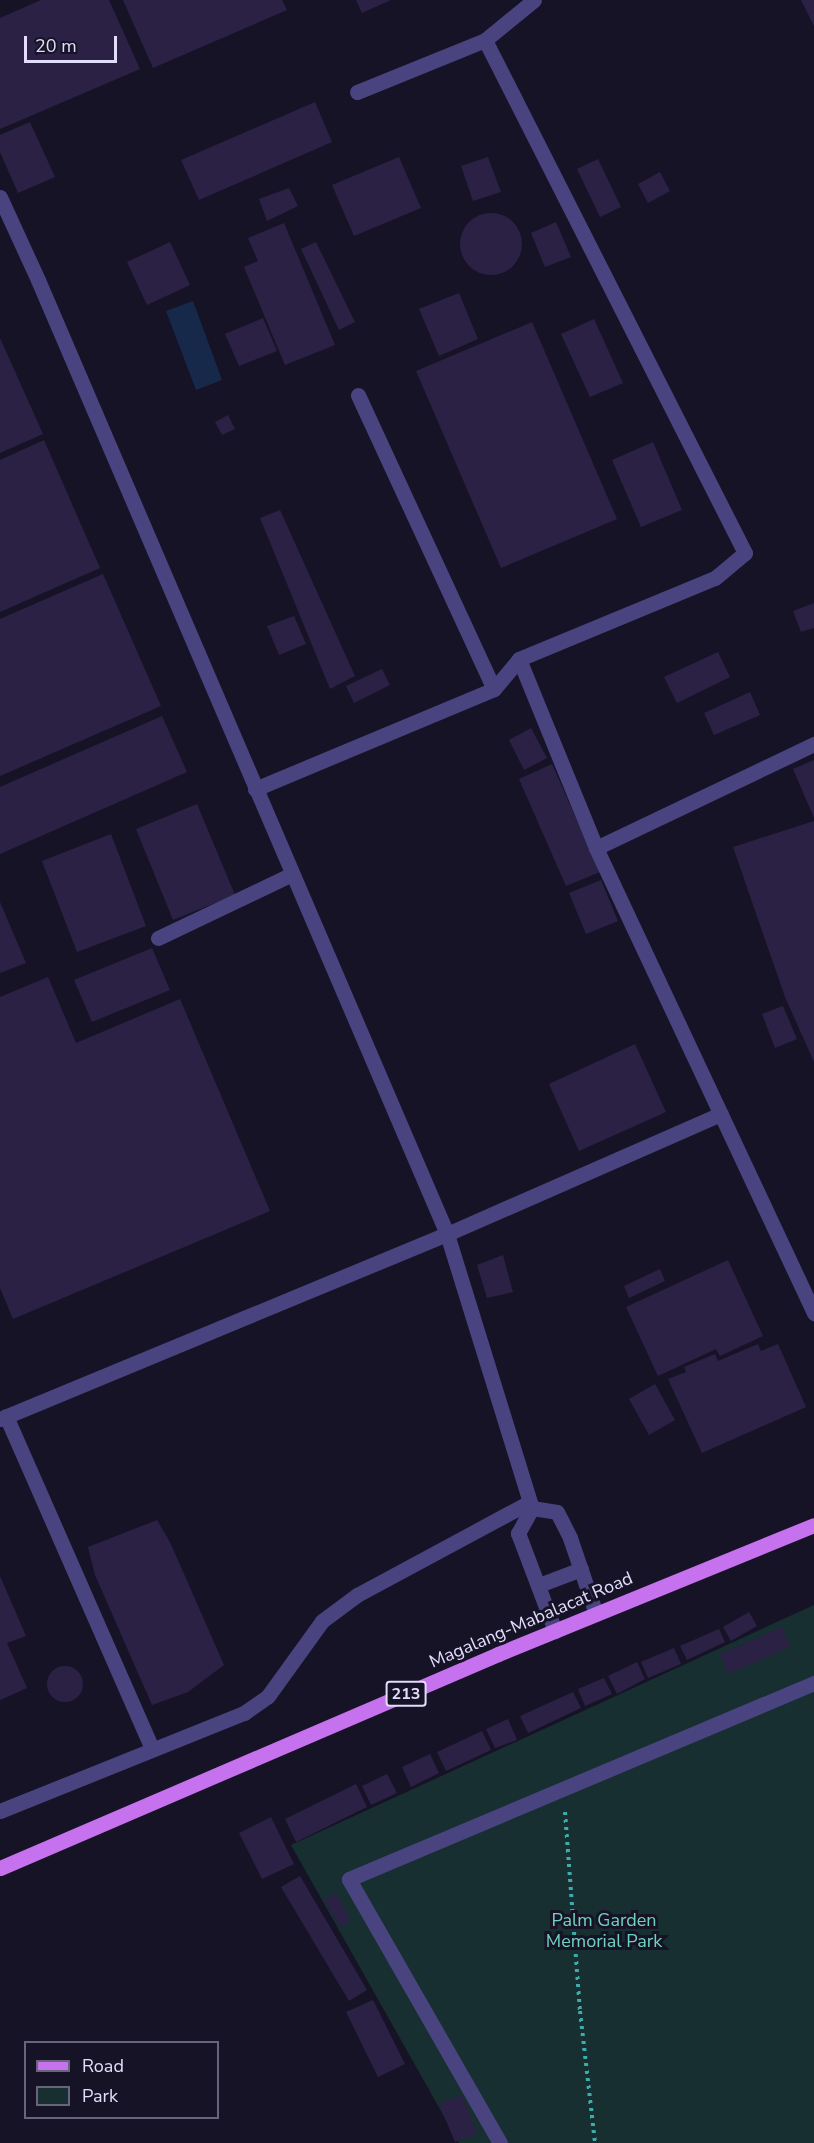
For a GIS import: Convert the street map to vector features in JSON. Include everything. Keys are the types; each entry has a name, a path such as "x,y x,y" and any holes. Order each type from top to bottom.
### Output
{"main road":[{"name":"Magalang-Mabalacat Road","path":"0,1868 555,1631 814,1525"}],"lane":[{"path":"357,92 486,40 534,0"},
{"path":"255,789 494,689 519,659 715,578 745,553 486,40"},
{"path":"0,197 38,280 447,1234 531,1505 518,1533 555,1631"},
{"path":"358,395 494,689"},
{"path":"519,659 596,848 814,1313"},
{"path":"596,848 814,744"},
{"path":"158,938 292,874"},
{"path":"152,1748 3,1418 447,1234 721,1114"},
{"path":"0,1811 152,1748 244,1713 268,1696 322,1621 357,1595 531,1505 557,1512 581,1569 596,1614"},
{"path":"539,1585 581,1569"},
{"path":"500,2143 349,1880 814,1683"}],"path":[{"path":"563,1788 580,2012 595,2143"}],"green space":[{"name":"Palm Garden Memorial Park","path":"814,1605 814,2143 459,2143 291,1845"}],"water":[{"path":"193,301 222,380 196,390 166,311"}],"building":[{"path":"41,0 109,0 140,69 0,129 0,18"},
{"path":"123,0 282,0 287,10 153,68"},
{"path":"356,0 391,0 362,13"},
{"path":"801,0 814,0 814,26"},
{"path":"315,102 332,142 199,200 181,160"},
{"path":"30,122 55,177 18,193 0,152 0,135"},
{"path":"399,157 421,208 354,236 332,185"},
{"path":"488,157 501,192 473,201 461,166"},
{"path":"598,159 621,207 600,217 577,169"},
{"path":"660,172 670,191 648,203 638,184"},
{"path":"289,188 298,206 267,221 259,199"},
{"path":"491,213 513,222 522,244 513,266 491,275 469,266 460,244 469,222"},
{"path":"556,222 571,257 545,267 531,233"},
{"path":"284,223 335,345 285,365 244,267 258,261 248,238"},
{"path":"170,242 190,285 147,305 127,262"},
{"path":"316,242 355,322 339,330 301,249"},
{"path":"459,293 478,339 439,356 419,309"},
{"path":"263,318 277,351 239,366 225,334"},
{"path":"594,319 623,383 590,397 561,334"},
{"path":"532,322 617,519 501,568 416,371"},
{"path":"0,338 43,434 0,453"},
{"path":"228,415 235,429 222,435 215,422"},
{"path":"44,440 100,568 0,612 0,460"},
{"path":"653,442 682,510 641,527 612,460"},
{"path":"280,510 355,676 330,689 260,518"},
{"path":"103,574 161,706 0,776 0,619"},
{"path":"814,603 814,628 801,632 793,611"},
{"path":"294,616 306,644 279,655 267,626"},
{"path":"718,652 730,677 677,703 664,677"},
{"path":"382,669 390,685 354,703 346,686"},
{"path":"750,692 760,715 714,735 704,713"},
{"path":"162,716 187,772 0,854 0,787"},
{"path":"531,728 547,758 524,770 509,740"},
{"path":"814,760 814,818 793,769"},
{"path":"552,764 600,872 566,886 519,779"},
{"path":"197,804 235,895 173,920 136,829"},
{"path":"814,821 814,1062 785,997 733,847"},
{"path":"111,834 146,926 77,952 42,861"},
{"path":"601,880 618,921 586,934 569,893"},
{"path":"0,902 26,963 0,973"},
{"path":"152,948 170,990 92,1022 74,980"},
{"path":"48,977 76,1043 180,999 270,1211 13,1319 0,1288 0,997"},
{"path":"783,1006 797,1039 775,1048 762,1014"},
{"path":"635,1044 666,1112 579,1151 549,1084"},
{"path":"503,1255 513,1292 487,1298 477,1265"},
{"path":"728,1260 763,1336 720,1356 716,1349 658,1376 626,1307"},
{"path":"660,1269 665,1281 629,1298 624,1286"},
{"path":"758,1344 761,1351 778,1344 806,1407 702,1453 668,1379 686,1372 684,1367 715,1354 718,1361"},
{"path":"655,1384 675,1420 649,1435 629,1399"},
{"path":"157,1520 170,1542 224,1665 188,1692 152,1705 95,1575 88,1547"},
{"path":"0,1576 26,1636 7,1643 27,1688 0,1700"},
{"path":"749,1612 757,1626 731,1641 723,1627"},
{"path":"782,1627 790,1647 728,1674 720,1654"},
{"path":"719,1629 725,1642 687,1660 680,1646"},
{"path":"674,1648 681,1664 648,1678 641,1662"},
{"path":"637,1662 645,1679 617,1694 608,1676"},
{"path":"65,1666 78,1671 83,1684 78,1697 65,1702 52,1697 47,1684 52,1671"},
{"path":"604,1678 612,1694 585,1706 578,1689"},
{"path":"573,1692 581,1708 528,1733 520,1716"},
{"path":"508,1719 517,1740 495,1748 486,1729"},
{"path":"482,1731 491,1750 446,1771 437,1752"},
{"path":"430,1754 439,1773 411,1787 402,1767"},
{"path":"387,1774 397,1793 371,1805 362,1786"},
{"path":"356,1784 367,1807 296,1842 285,1819"},
{"path":"271,1817 294,1864 262,1879 239,1833"},
{"path":"300,1876 367,1990 349,2001 281,1887"},
{"path":"336,1893 351,1920 340,1927 324,1900"},
{"path":"373,2000 405,2064 378,2077 346,2012"},
{"path":"462,2095 477,2134 455,2142 439,2104"}]}
